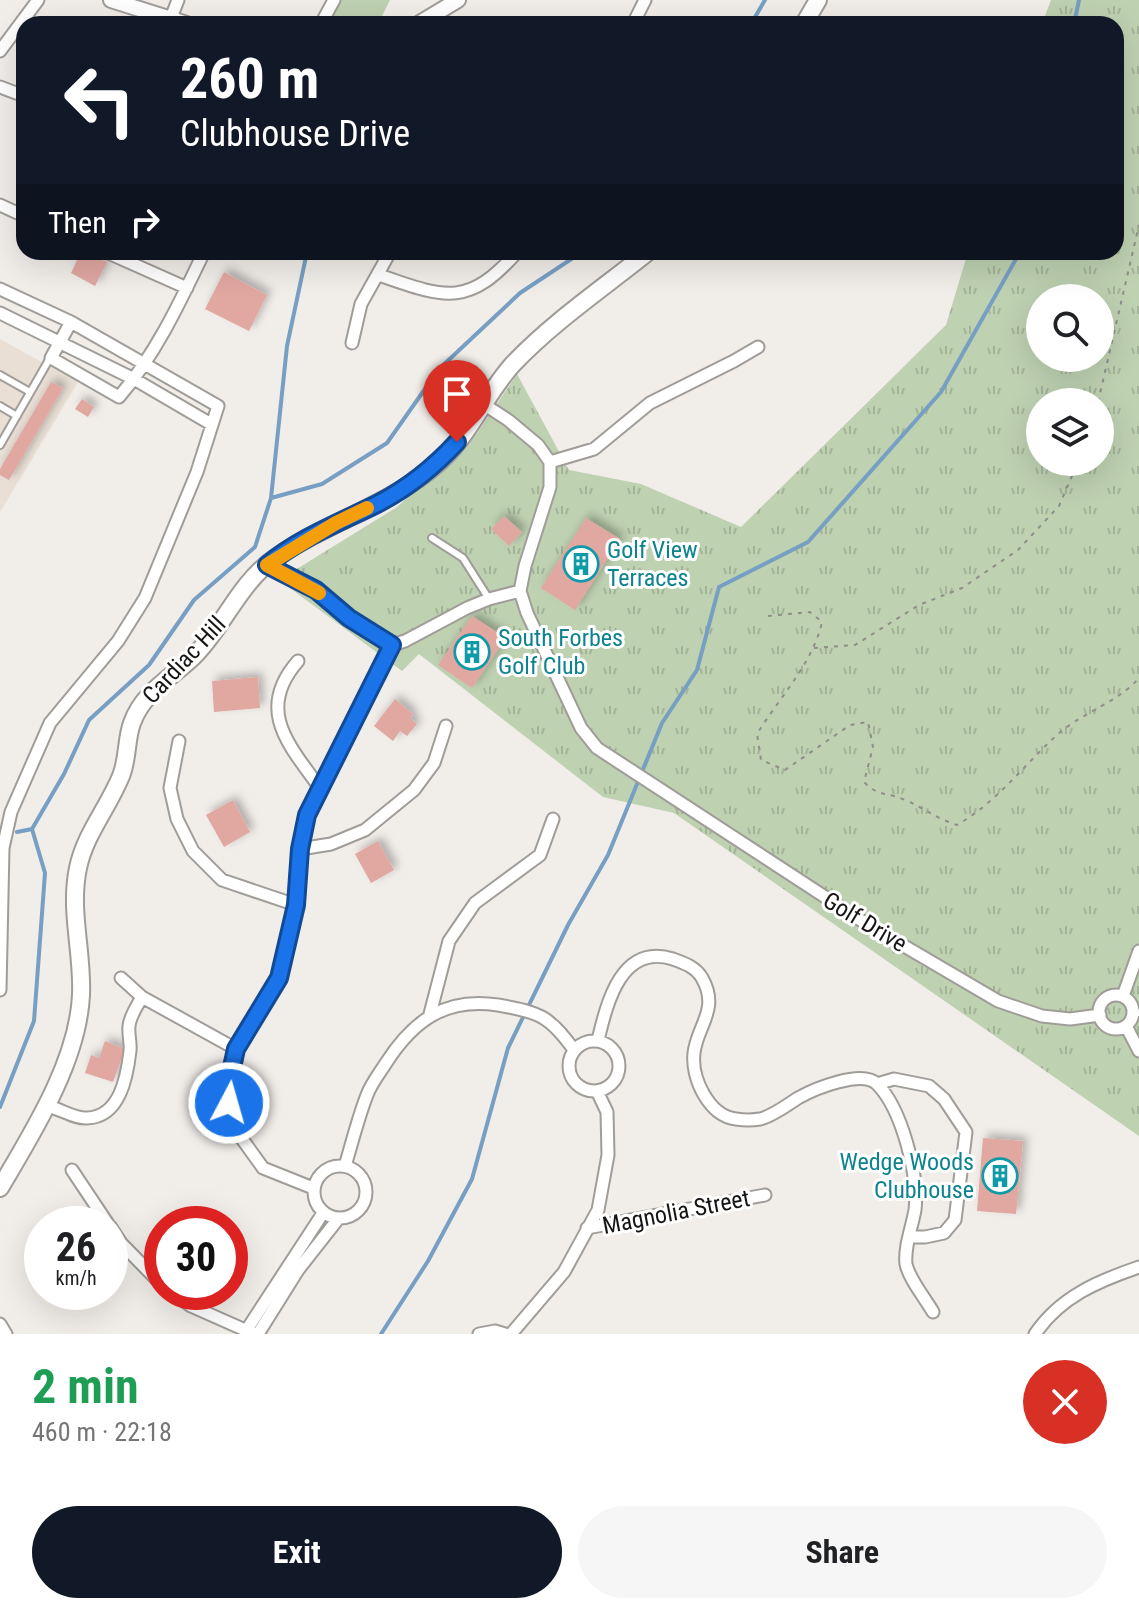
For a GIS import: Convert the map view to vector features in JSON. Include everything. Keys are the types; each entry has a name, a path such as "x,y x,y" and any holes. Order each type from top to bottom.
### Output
{"main road":[{"name":"Cardiac Hill","path":"0,1188 46,1106 70,1053 79,1022 81,992 74,894 78,867 86,841 112,797 123,771 131,725 146,697 193,656 267,565 336,523 380,502 437,464 511,367 542,336 638,260"}],"street":[{"path":"111,0 164,16"},
{"path":"431,16 458,0"},
{"path":"0,51 16,30"},
{"path":"124,260 187,288"},
{"path":"71,322 51,358 119,397 161,338 200,260"},
{"path":"352,343 361,304 386,260"},
{"path":"379,275 433,293 467,292 499,272 510,260"},
{"path":"0,289 71,322 218,406 197,472 145,598 118,641 50,723 11,812 3,848 0,990"},
{"path":"0,313 134,379 211,424"},
{"path":"550,462 594,449 650,403 758,347"},
{"path":"313,1188 263,1168 240,1136 229,1103 229,1081 236,1049 279,978 296,905 300,849 307,815 392,645 489,599 520,591 550,487 550,462 538,445 485,405"},
{"path":"267,565 316,590 349,618 392,645"},
{"name":"Golf Drive","path":"520,591 527,613 581,728 597,748 648,779 785,873 998,1001 1042,1016 1070,1019 1100,1015"},
{"path":"298,661 278,689 276,709 295,752 320,788"},
{"path":"300,849 331,844 365,830 414,790 434,763 446,726"},
{"path":"179,741 170,788 177,819 193,851 222,880 296,905"},
{"path":"430,1014 449,941 475,903 540,855 553,819"},
{"path":"1123,996 1139,951"},
{"path":"598,1040 608,998 626,970 644,959 662,956 688,964 701,975 708,991 708,1016 694,1053 696,1081 712,1106 733,1119 762,1119 802,1096 848,1079 868,1078 877,1084 902,1126 911,1159 915,1206 906,1266 933,1312"},
{"path":"121,978 142,997 236,1049"},
{"path":"1117,994 1123,996 1136,1011 1126,1026 1110,1028 1099,1009 1105,999 1117,994"},
{"path":"46,1106 60,1108 82,1119 98,1117 113,1106 121,1092 131,1049 129,1027 142,997"},
{"path":"345,1166 368,1092 402,1038 430,1014 462,1004 494,1004 533,1012 556,1026 574,1050"},
{"path":"1126,1026 1139,1051"},
{"path":"598,1040 615,1051 620,1060 620,1071 607,1088 587,1090 577,1085 571,1076 570,1058 581,1044 598,1040"},
{"path":"877,1084 894,1079 929,1086 944,1099 966,1132 955,1220 944,1233 910,1237"},
{"path":"511,1334 564,1272 598,1210 608,1155 607,1112 597,1091"},
{"path":"345,1166 361,1176 366,1192 359,1210 338,1219 323,1213 316,1205 313,1188 322,1171 345,1166"},
{"path":"72,1170 96,1206"},
{"name":"Magnolia Street","path":"587,1228 765,1195"},
{"path":"251,1333 323,1213"},
{"path":"251,1333 338,1219"},
{"path":"128,1250 144,1267"},
{"path":"1035,1334 1044,1321 1073,1296 1096,1283 1139,1267"},
{"path":"200,1310 251,1333"},
{"path":"0,1324 6,1334"},
{"path":"479,1334 495,1331 505,1334"}],"lane":[{"path":"0,445 51,358"},
{"path":"0,375 30,392"},
{"path":"0,406 17,416"},
{"path":"432,538 463,558 489,599"}],"path":[{"path":"1101,388 1139,225"},
{"path":"813,648 855,645 919,605 962,588 1018,550 1059,506 1072,476"},
{"path":"768,616 810,612 822,622 819,638 757,734 761,760 785,770 850,725 868,722 873,747 864,782 873,792 904,799 935,819 957,825 987,804 1059,734 1128,690 1139,678"}],"shaded area":[{"path":"0,339 78,382 0,512"}],"green space":[{"path":"337,0 390,0 382,16 329,16"},
{"name":"South Forbes Golf Club","path":"1051,0 1139,0 1139,1136 674,813 603,797 419,654 402,671 279,580 397,507 478,432 517,374 569,470 641,484 741,527 946,325 966,260 1124,260 1124,16 1045,16"}],"building":[{"path":"77,260 107,262 95,286 71,273"},
{"path":"224,272 267,295 249,331 205,309"},
{"path":"51,382 63,388 9,480 0,475 0,469"},
{"path":"82,399 94,407 88,417 75,409"},
{"path":"504,516 522,532 509,546 491,529"},
{"name":"Golf View Terraces","path":"586,518 620,539 575,610 541,588"},
{"name":"South Forbes Golf Club","path":"472,616 506,638 472,688 438,665"},
{"path":"258,677 260,708 214,712 212,681"},
{"path":"395,699 413,714 410,718 417,724 407,736 400,731 393,741 374,726"},
{"path":"233,800 250,832 224,847 206,815"},
{"path":"378,841 394,870 371,883 355,854"},
{"path":"105,1041 125,1049 113,1082 85,1073 91,1055 99,1058"},
{"name":"Wedge Woods Clubhouse","path":"983,1138 1023,1141 1016,1214 977,1211"}],"waterway":[{"path":"756,16 765,0"},
{"path":"1076,16 1079,0"},
{"path":"0,1107 34,1021 45,873 32,829 64,774 89,720 149,665 194,600 255,547 271,498 287,346 305,260"},
{"path":"271,498 322,484 387,443 439,369 520,293 570,260"},
{"path":"381,1334 428,1261 472,1179 508,1048 568,925 608,855 662,723 697,670 719,587 808,542 941,392 1015,260"},
{"path":"17,832 32,829"}],"slow traffic":[{"path":"319,593 267,565 367,508"}],"place":[{"name":"Golf View Terraces","path":"581,564"},
{"name":"South Forbes Golf Club","path":"472,652"},
{"name":"Wedge Woods Clubhouse","path":"1000,1176"}],"route":[{"path":"229,1103 229,1081 236,1049 279,978 296,905 300,849 307,815 392,645 349,618 316,590 267,565 336,523 413,482 437,464 457,442"}]}
